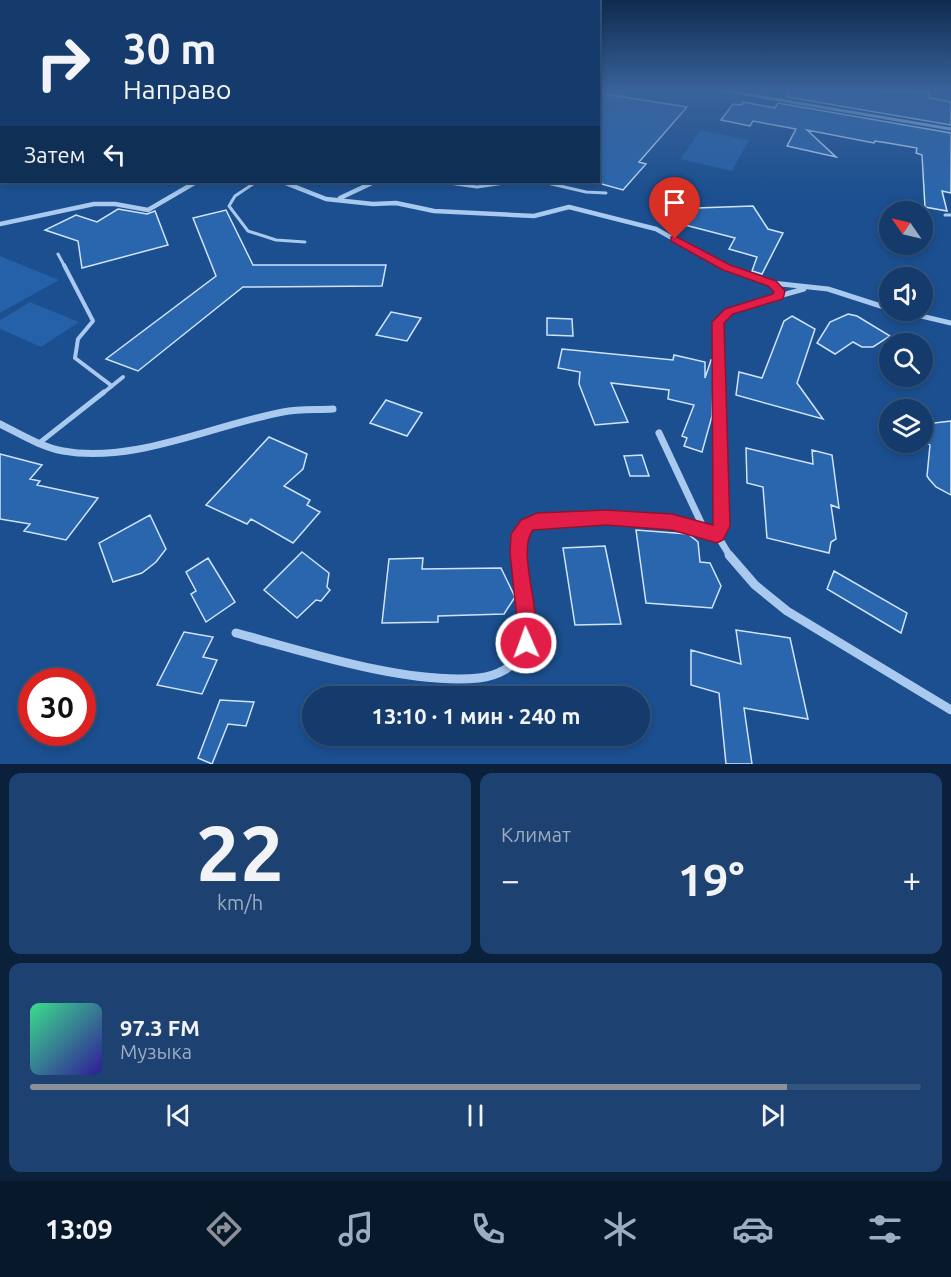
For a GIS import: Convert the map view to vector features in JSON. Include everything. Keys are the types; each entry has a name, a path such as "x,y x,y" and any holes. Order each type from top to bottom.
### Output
{"street":[{"path":"931,126 951,129"},
{"path":"0,224 94,204 115,204 148,210 194,183"},
{"path":"286,183 326,199 373,204 396,203 434,211 534,216 569,207 656,229 726,268 772,283 828,289 879,305"},
{"path":"339,199 372,183"},
{"path":"772,283 780,291 779,296"},
{"path":"812,287 729,311 718,322 722,520 717,535 728,557 775,605 895,679 951,710"},
{"path":"933,319 951,323"},
{"path":"0,424 38,444 64,452 92,454 140,447 285,412 333,409"},
{"path":"659,433 705,531"},
{"path":"236,633 337,659 400,672 466,680 502,672 520,657 526,643 526,619 518,553 519,534 527,525 537,521 606,517 672,522 717,535"}],"lane":[{"path":"254,183 235,196 229,206 248,231 276,240 305,242"},
{"path":"448,183 470,187 494,187 508,183"},
{"path":"547,183 586,192 606,193"},
{"path":"945,215 951,215"},
{"path":"58,254 93,321 78,339 75,358 112,386"},
{"path":"38,444 123,377"}],"shaded area":[{"path":"701,130 749,140 732,171 680,159"},
{"path":"0,256 59,280 0,313"},
{"path":"30,302 79,322 41,347 0,329 0,320"}],"building":[{"path":"600,126 671,126 639,162 646,164 623,190 598,183 600,183"},
{"path":"778,126 909,126 951,133 951,193 942,191 947,211 933,208 933,201 925,201 922,155 916,153 917,148 875,141 874,143 807,130 836,157 787,146 796,129"},
{"path":"753,206 768,229 783,233 762,274 752,271 757,257 729,249 735,238 685,225 696,208"},
{"path":"118,209 147,214 155,211 168,245 82,268 78,241 45,230 76,215 97,222"},
{"path":"226,210 253,265 386,265 382,286 243,287 138,371 106,359 216,276 193,218"},
{"path":"391,312 421,318 407,341 376,335"},
{"path":"848,314 857,316 885,333 879,333 879,343 873,347 862,347 853,342 835,354 817,343 830,322"},
{"path":"792,316 815,329 797,383 823,419 736,395 739,372 762,378 784,321"},
{"path":"547,318 572,319 573,336 547,335"},
{"path":"562,349 673,360 674,355 705,362 705,378 711,360 714,361 712,416 702,452 684,446 687,438 682,436 694,405 668,399 669,390 611,383 628,422 595,425 579,384 580,372 558,368"},
{"path":"386,400 422,413 407,436 370,423"},
{"path":"951,421 951,495 936,487 927,476 929,453 933,453 933,423"},
{"path":"269,437 307,454 303,469 284,486 310,500 307,505 320,512 293,543 251,519 247,524 206,505"},
{"path":"746,448 813,464 812,450 832,455 839,508 831,505 836,539 831,542 829,553 767,538 763,487 747,483"},
{"path":"0,454 42,465 30,479 40,481 37,485 98,498 66,540 24,531 30,524 0,519"},
{"path":"642,455 649,476 630,476 624,456"},
{"path":"150,515 166,549 156,562 142,573 113,582 99,543"},
{"path":"636,530 688,534 698,542 700,562 710,563 721,586 712,608 646,603"},
{"path":"605,546 621,624 575,625 563,548"},
{"path":"302,552 329,573 327,587 330,590 321,601 316,600 297,618 264,590"},
{"path":"208,558 235,602 206,622 191,594 196,591 186,572"},
{"path":"423,558 422,569 501,568 515,597 504,614 438,616 438,622 382,623 389,559"},
{"path":"834,571 907,613 901,633 827,589"},
{"path":"736,630 790,638 808,719 744,708 752,764 726,764 719,693 691,685 691,650 741,664"},
{"path":"184,632 213,637 203,657 217,660 202,694 157,685"},
{"path":"220,700 254,702 246,726 228,724 212,764 198,758"}],"route":[{"path":"526,643 526,619 518,553 519,534 527,525 537,521 606,517 672,522 717,535 722,526 718,322 729,311 779,296 780,291 772,283 726,268 675,239"}]}
